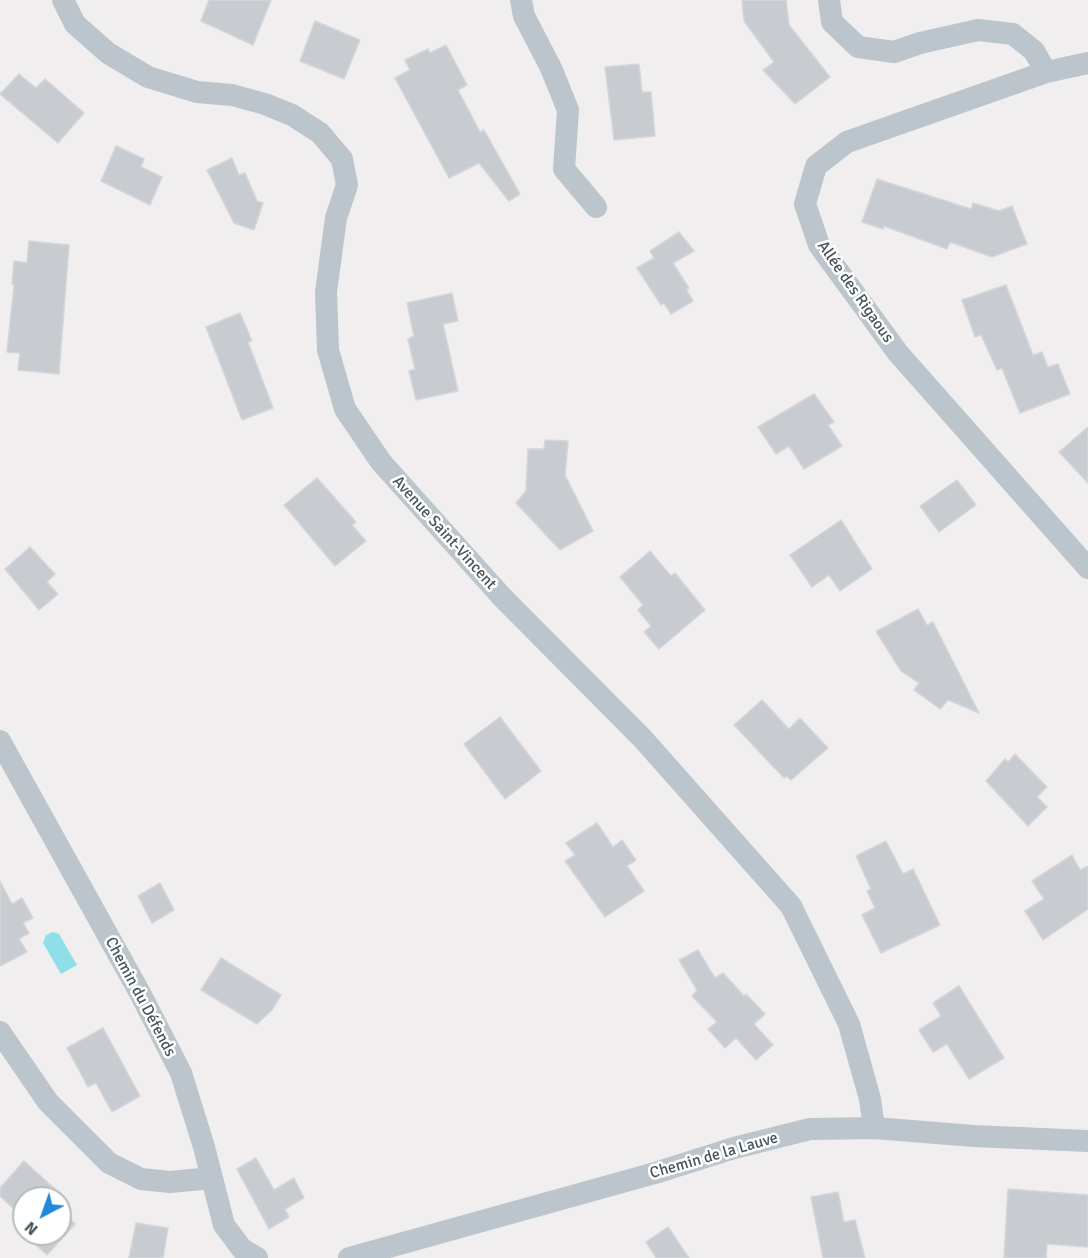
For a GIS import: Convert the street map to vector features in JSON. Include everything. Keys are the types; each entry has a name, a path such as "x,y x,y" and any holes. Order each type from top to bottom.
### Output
{"street":[{"name":"Avenue Saint-Vincent","path":"63,0 75,24 108,53 148,78 197,92 232,95 265,104 292,115 320,133 342,159 347,185 336,218 326,292 328,350 345,409 388,471 502,597 643,739 791,906 849,1024 870,1098 874,1128"},
{"path":"520,0 524,16 551,68 568,110 564,169 596,207"},
{"path":"829,0 832,22 858,47 894,52 920,43 978,30 1013,34 1034,51 1046,72"},
{"name":"Allée des Rigaous","path":"1088,63 1046,72 847,142 816,166 805,204 819,245 898,353 1088,568"},
{"name":"Chemin du Défends","path":"0,741 141,995 181,1073 224,1225 242,1249 257,1258"},
{"path":"0,1032 48,1101 109,1163 141,1179 170,1182 212,1178"},
{"name":"Chemin de la Lauve","path":"349,1258 655,1173 734,1148 810,1129 874,1128 974,1136 1088,1141"}],"water":[{"path":"53,932 59,934 77,965 61,974 43,943 46,935"}],"building":[{"path":"209,0 271,0 253,45 201,21"},
{"path":"742,0 786,0 789,25 830,77 795,104 763,70 774,62 744,21"},
{"path":"315,21 360,40 344,79 300,61"},
{"path":"446,45 467,85 458,90 480,132 484,130 520,194 509,201 479,163 449,178 395,78 410,70 405,60 428,49 430,53"},
{"path":"639,64 642,92 651,92 655,136 614,140 605,67"},
{"path":"19,74 36,88 45,79 84,113 58,143 0,94"},
{"path":"116,146 144,159 141,167 162,177 150,205 101,181"},
{"path":"232,158 239,175 245,173 257,201 263,203 254,230 234,223 207,170"},
{"path":"877,179 971,209 973,203 999,211 1012,206 1027,244 992,257 950,242 947,249 884,226 883,229 862,222"},
{"path":"679,232 694,251 673,263 689,288 686,289 693,301 671,314 664,303 661,305 637,268 654,258 650,251"},
{"path":"29,241 69,245 59,374 18,370 20,353 7,352 14,285 12,284 14,261 27,263"},
{"path":"1006,285 1033,355 1042,352 1048,367 1058,364 1070,394 1020,413 1002,368 997,370 981,335 975,337 962,300"},
{"path":"452,293 458,321 443,324 458,391 416,400 409,371 415,369 408,339 414,336 407,303"},
{"path":"240,313 252,341 248,342 273,408 242,420 206,327"},
{"path":"814,394 834,422 828,425 842,446 804,469 789,446 776,454 758,427"},
{"path":"1088,427 1088,483 1059,452"},
{"path":"545,440 568,441 565,475 593,531 560,550 516,503 526,491 528,449 544,449"},
{"path":"317,478 356,522 352,525 366,541 335,566 284,505"},
{"path":"957,480 976,505 939,532 920,506"},
{"path":"841,520 872,569 840,591 829,575 812,587 790,555"},
{"path":"30,547 55,574 47,582 58,594 39,610 5,569"},
{"path":"650,551 671,576 675,573 705,610 659,649 644,632 651,626 638,610 643,605 620,577"},
{"path":"918,609 927,625 933,622 979,713 948,700 940,709 914,690 919,683 901,671 877,633"},
{"path":"762,700 789,729 800,718 828,748 791,780 786,776 784,778 734,725"},
{"path":"500,717 541,771 505,799 464,744"},
{"path":"1015,754 1047,787 1037,797 1047,807 1028,826 986,781 1005,759 1008,762"},
{"path":"597,823 613,847 622,840 636,860 627,866 644,891 605,917 565,861 575,855 566,843"},
{"path":"886,841 903,874 913,869 940,925 881,953 862,915 875,908 867,891 871,889 856,856"},
{"path":"1072,855 1080,870 1088,866 1088,909 1043,940 1025,911 1044,899 1032,881"},
{"path":"0,881 12,904 22,898 33,918 23,923 29,933 19,939 27,952 0,966"},
{"path":"160,883 174,910 152,923 138,896"},
{"path":"698,950 715,978 723,973 765,1014 754,1024 773,1045 756,1060 736,1038 725,1048 708,1029 717,1022 692,996 697,990 679,960"},
{"path":"221,958 281,995 272,1010 257,1024 201,990"},
{"path":"959,986 1004,1058 969,1079 947,1044 933,1052 919,1030 941,1016 933,1003"},
{"path":"103,1028 140,1096 112,1112 96,1083 88,1087 67,1048"},
{"path":"256,1158 274,1190 294,1178 304,1198 285,1209 289,1217 269,1229 237,1169"},
{"path":"24,1161 52,1186 12,1186 12,1207 0,1196 0,1188"},
{"path":"1008,1189 1088,1195 1088,1247 1047,1244 1046,1258 1004,1258"},
{"path":"838,1192 844,1222 855,1220 865,1258 823,1258 811,1197"},
{"path":"136,1223 168,1228 163,1258 129,1258"},
{"path":"668,1227 689,1258 656,1258 646,1242"},
{"path":"37,1246 55,1246 47,1255"}]}
